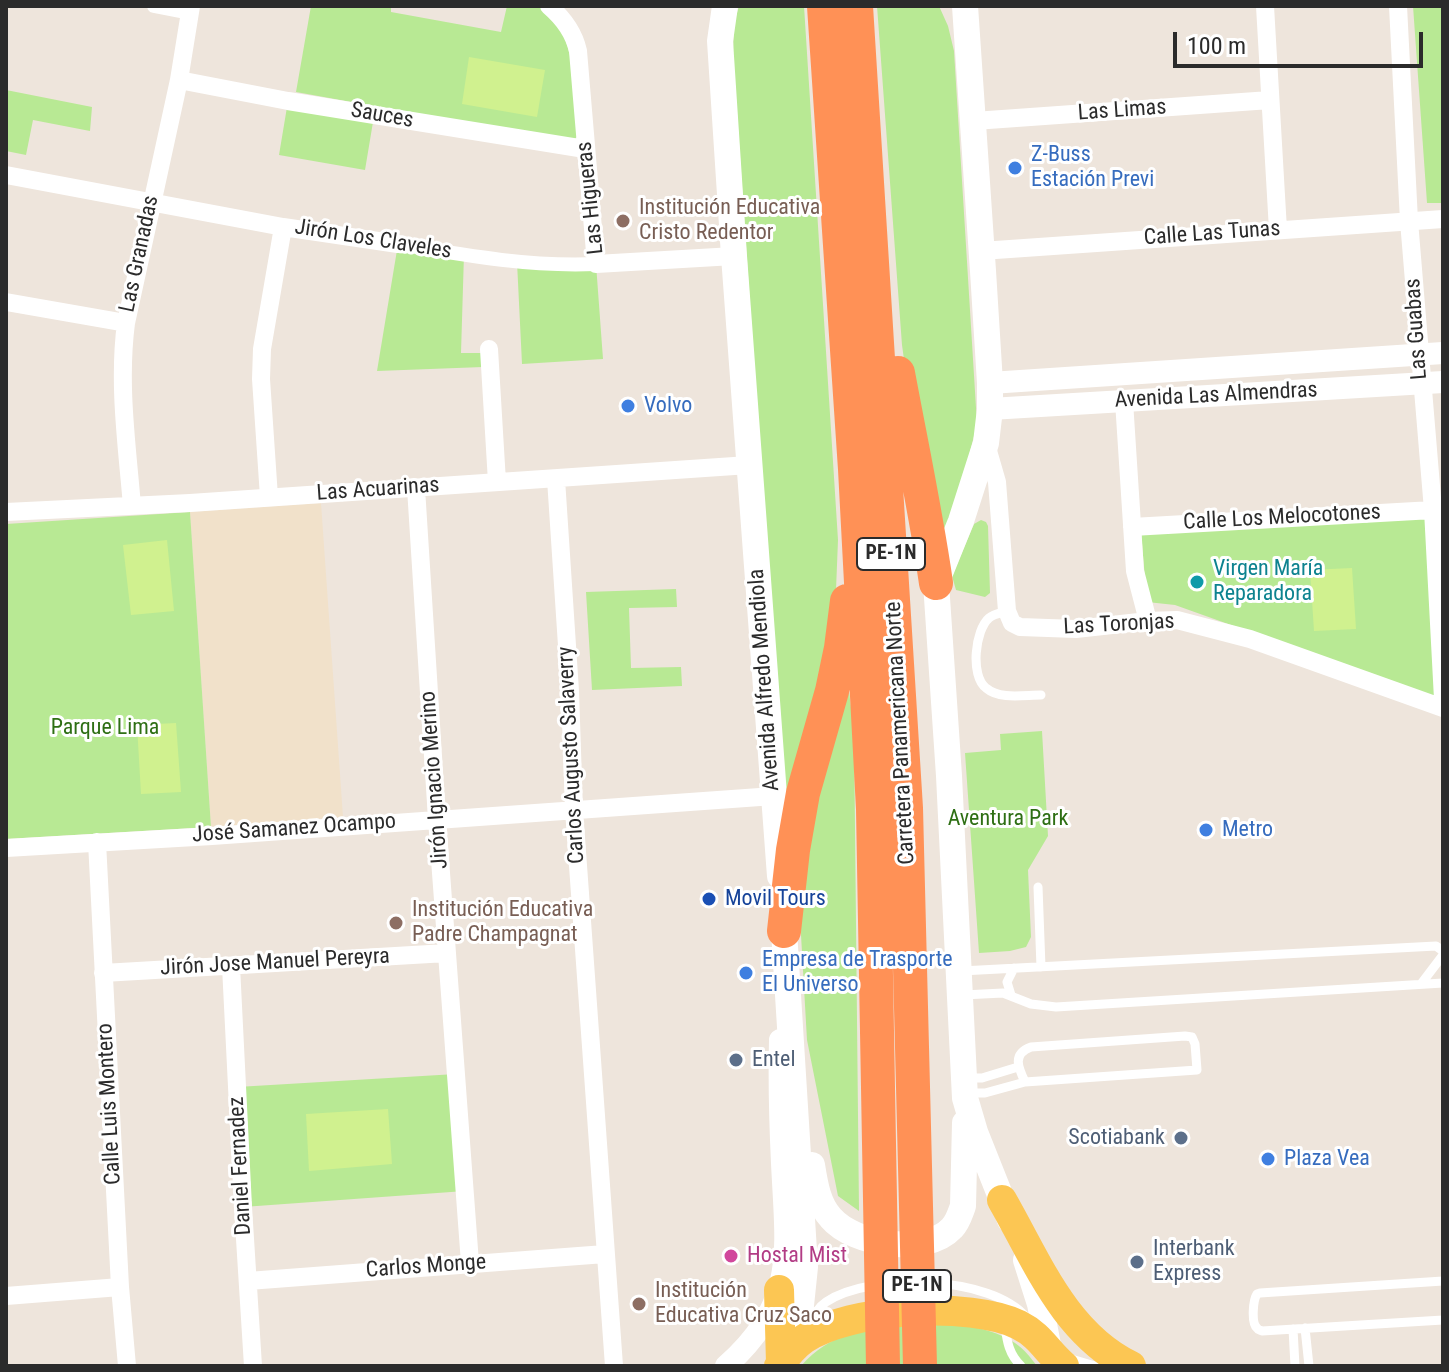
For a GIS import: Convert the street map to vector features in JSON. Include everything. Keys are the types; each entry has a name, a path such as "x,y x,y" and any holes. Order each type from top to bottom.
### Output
{"highway":[{"name":"Carretera Panamericana Norte","path":"824,6 855,469 873,809 883,1366"},
{"name":"Carretera Panamericana Norte","path":"856,6 906,808 920,1366"},
{"path":"875,300 896,362 920,481 936,583"},
{"path":"784,931 803,793 841,648 855,469"}],"main road":[{"name":"Avenida Alfredo Mendiola","path":"725,6 720,41 805,1267 800,1315 788,1355"},
{"path":"952,6 968,48"},
{"path":"790,1028 815,1185 830,1217 845,1231 884,1244 919,1242 937,1238 951,1230 963,1206 965,1089 943,658 936,583 961,521 986,443 990,396 965,6"},
{"path":"965,1089 975,1132 1024,1254 1053,1356"},
{"path":"1002,1200 1062,1306 1110,1355 1131,1366"},
{"path":"779,1290 788,1355 837,1323 877,1315 959,1311 1018,1324 1053,1356"}],"street":[{"path":"154,6 191,10"},
{"name":"Las Higueras","path":"549,6 565,22 576,42 596,264 734,256"},
{"path":"709,6 720,41"},
{"path":"1265,6 1278,230"},
{"name":"Las Guabas","path":"1398,6 1419,355 1432,383 1433,510 1443,699"},
{"name":"Las Granadas","path":"132,506 121,383 122,353 191,10"},
{"name":"Sauces","path":"179,80 288,101 585,149"},
{"name":"Las Limas","path":"974,121 1270,100"},
{"name":"Jirón Los Claveles","path":"6,175 283,227 526,263 562,266 596,264"},
{"name":"Calle Las Tunas","path":"981,251 1443,219"},
{"path":"269,497 261,379 262,349 283,227"},
{"path":"6,302 126,323"},
{"path":"489,349 497,482"},
{"name":"Avenida Las Almendras","path":"990,396 1443,353"},
{"name":"Avenida Las Almendras","path":"990,396 1124,401 1432,383"},
{"path":"1124,401 1135,571 1148,621"},
{"path":"986,443 997,482 1007,611"},
{"name":"Las Acuarinas","path":"6,512 749,465"},
{"name":"Carlos Augusto Salaverry","path":"556,479 570,691 574,810 614,1366"},
{"name":"Jirón Ignacio Merino","path":"416,488 470,1263"},
{"name":"Calle Los Melocotones","path":"1132,527 1433,510"},
{"name":"Las Toronjas","path":"1007,611 1012,623 1020,627 1076,629 1177,620 1250,639 1443,708"},
{"name":"José Samanez Ocampo","path":"6,848 774,796"},
{"name":"Calle Luis Montero","path":"97,842 120,1287 127,1366"},
{"path":"726,1366 760,1330 774,1304 785,1262 779,1062 784,931"},
{"name":"Jirón Jose Manuel Pereyra","path":"103,973 447,953"},
{"name":"Daniel Fernadez","path":"231,966 253,1366"},
{"name":"Carlos Monge","path":"248,1281 605,1254"},
{"path":"6,1296 120,1287"}],"lane":[{"path":"1007,611 989,619 979,632 979,679 983,687 993,693 1041,695"},
{"path":"1038,887 1041,967"},
{"path":"959,983 1014,968 1436,946 1443,951 1443,955 1421,984"},
{"path":"1011,995 1007,982 1014,968"},
{"path":"959,983 1011,995 1031,1004 1056,1007 1443,983"},
{"path":"965,1089 985,1093 1025,1082 1197,1070 1195,1044 1192,1037 1185,1036 1031,1047 1018,1058 1018,1067 1025,1082"},
{"path":"965,1089 982,1078 1018,1067"},
{"path":"1443,1281 1260,1293 1254,1297 1256,1328 1262,1331 1443,1320"},
{"path":"788,1355 823,1304 831,1299 875,1285 918,1283 957,1285 995,1295 1019,1308 1053,1356 1095,1366"},
{"path":"1004,1320 1008,1348 1021,1366"},
{"path":"1305,1328 1309,1366"},
{"path":"1293,1329 1295,1366"}],"shaded area":[{"path":"321,503 343,817 211,827 190,512"}],"green space":[{"path":"311,6 391,6 391,12 501,32 507,6 545,6 555,18 568,48 580,132 573,142 296,92"},
{"path":"739,6 804,6 838,540 834,640 788,863 733,54 734,23"},
{"path":"877,6 939,6 954,51 977,424 962,484 942,539 916,446 902,345"},
{"path":"1413,6 1443,6 1443,203 1427,203"},
{"path":"469,57 545,70 537,117 462,104"},
{"path":"6,90 92,107 90,131 33,120 26,155 6,151"},
{"path":"287,107 373,122 365,170 279,155"},
{"path":"398,244 464,254 461,353 483,353 483,367 377,371"},
{"path":"517,262 596,264 603,359 522,364"},
{"name":"Parque Lima","path":"190,512 211,827 6,839 6,524"},
{"path":"1426,517 1438,699 1175,605 1147,602 1141,532"},
{"path":"981,520 988,526 990,593 985,597 956,590 952,576 974,524"},
{"path":"167,540 174,611 131,615 123,545"},
{"path":"1352,568 1356,629 1314,631 1310,570"},
{"path":"676,589 677,607 629,608 631,668 681,667 682,686 592,690 586,592"},
{"path":"848,683 854,732 859,1211 838,1196 807,1040 797,865"},
{"path":"176,723 181,792 141,794 137,725"},
{"name":"Aventura Park","path":"1042,731 1048,836 1028,870 1031,937 1026,947 979,953 965,753 1001,750 1000,734"},
{"path":"456,1074 465,1191 243,1207 237,1087"},
{"path":"388,1109 392,1164 309,1171 306,1114"},
{"path":"902,1323 989,1331 1018,1345 1037,1366 801,1366 835,1340"}],"place":[{"name":"Z-Buss Estación Previ","path":"1015,168"},
{"name":"Institución Educativa Cristo Redentor","path":"623,221"},
{"name":"Volvo","path":"628,406"},
{"name":"Virgen María Reparadora","path":"1197,582"},
{"name":"Metro","path":"1206,830"},
{"name":"Movil Tours","path":"709,899"},
{"name":"Institución Educativa Padre Champagnat","path":"396,923"},
{"name":"Empresa de Trasporte El Universo","path":"746,973"},
{"name":"Entel","path":"736,1060"},
{"name":"Scotiabank","path":"1181,1138"},
{"name":"Plaza Vea","path":"1268,1159"},
{"name":"Hostal Mist","path":"731,1256"},
{"name":"Interbank Express","path":"1137,1262"},
{"name":"Institución Educativa Cruz Saco","path":"639,1304"}]}
